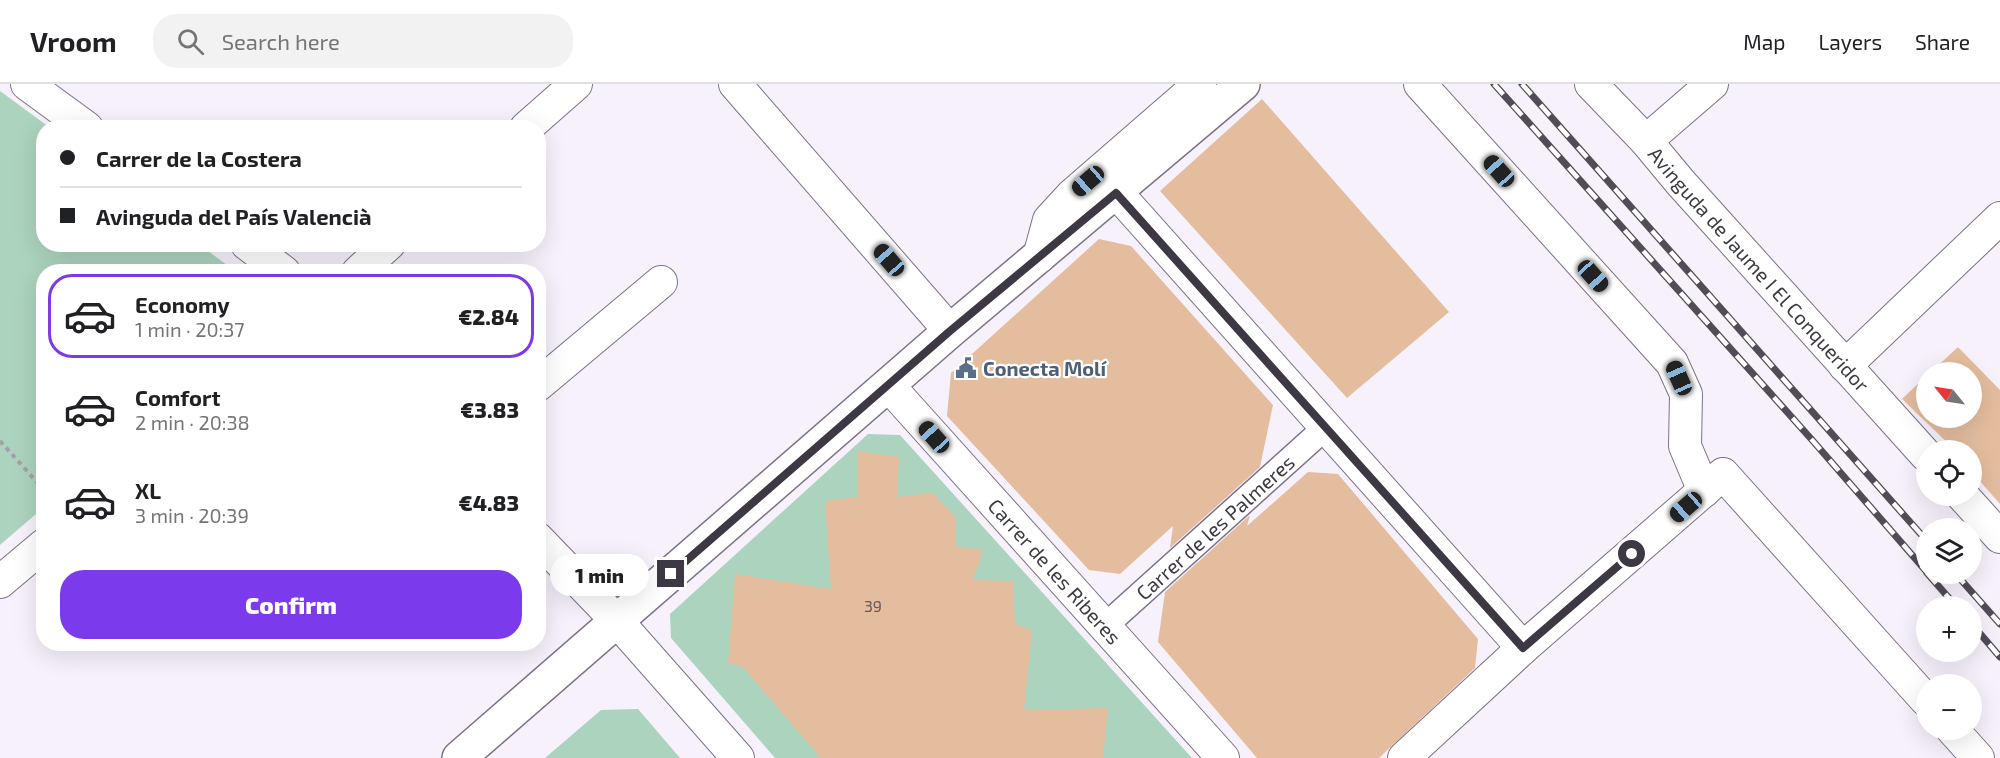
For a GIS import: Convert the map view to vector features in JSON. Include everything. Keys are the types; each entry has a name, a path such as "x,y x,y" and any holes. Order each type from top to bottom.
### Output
{"street":[{"path":"27,84 76,120"},
{"path":"535,120 576,84"},
{"path":"735,84 950,331"},
{"path":"1039,257 1050,220 1072,195 1200,84"},
{"path":"459,758 950,331 1244,84"},
{"path":"1420,84 1672,363 1686,394 1685,446 1714,482 1916,690"},
{"name":"Avinguda de Jaume I El Conqueridor","path":"1591,84 1646,141 1681,183 1916,444"},
{"path":"1646,141 1712,84"},
{"path":"1116,193 1523,648"},
{"path":"1845,366 2000,218"},
{"path":"258,252 273,264"},
{"path":"367,264 380,252"},
{"path":"546,378 661,282"},
{"name":"Carrer de les Riberes","path":"888,386 1223,758"},
{"name":"Carrer de les Palmeres","path":"1105,626 1326,427"},
{"path":"1404,758 1523,648 1714,482"},
{"path":"1972,506 2000,537"},
{"path":"546,547 617,621 738,758"},
{"path":"0,582 36,552"},
{"path":"1962,740 1978,758"}],"path":[{"path":"0,441 36,481"}],"green space":[{"path":"0,91 39,120 36,120 36,252 209,252 226,264 36,264 36,514 0,545"},
{"path":"868,434 900,435 1192,758 775,758 671,638 670,614"},
{"path":"638,709 680,758 545,758 601,710"}],"building":[{"path":"1262,99 1449,312 1347,398 1160,191"},
{"path":"1099,239 1131,246 1273,405 1260,467 1170,548 1173,526 1120,574 1089,570 947,416 951,373"},
{"path":"1958,347 1973,362 1942,362"},
{"path":"1982,372 2000,390 2000,504 1982,484 1982,440 1945,440 1932,428 1982,428"},
{"path":"1916,386 1916,412 1902,399"},
{"path":"858,451 899,457 897,497 933,493 956,518 955,546 983,550 973,580 1013,581 1015,624 1032,630 1024,710 1108,708 1103,758 821,758 741,665 728,664 735,574 831,589 825,501 857,497"},
{"path":"1308,472 1338,474 1478,639 1475,668 1379,758 1257,758 1158,642 1165,592 1250,515 1247,526"}],"railway":[{"path":"1494,84 1916,559"},
{"path":"1522,84 1916,529"},
{"path":"1937,584 1947,596"},
{"path":"1965,584 2000,624"},
{"path":"1982,636 2000,657"}],"place":[{"name":"Conecta Molí","path":"966,368"}],"route":[{"path":"671,574 950,331 1116,193 1523,648 1632,554"}]}
